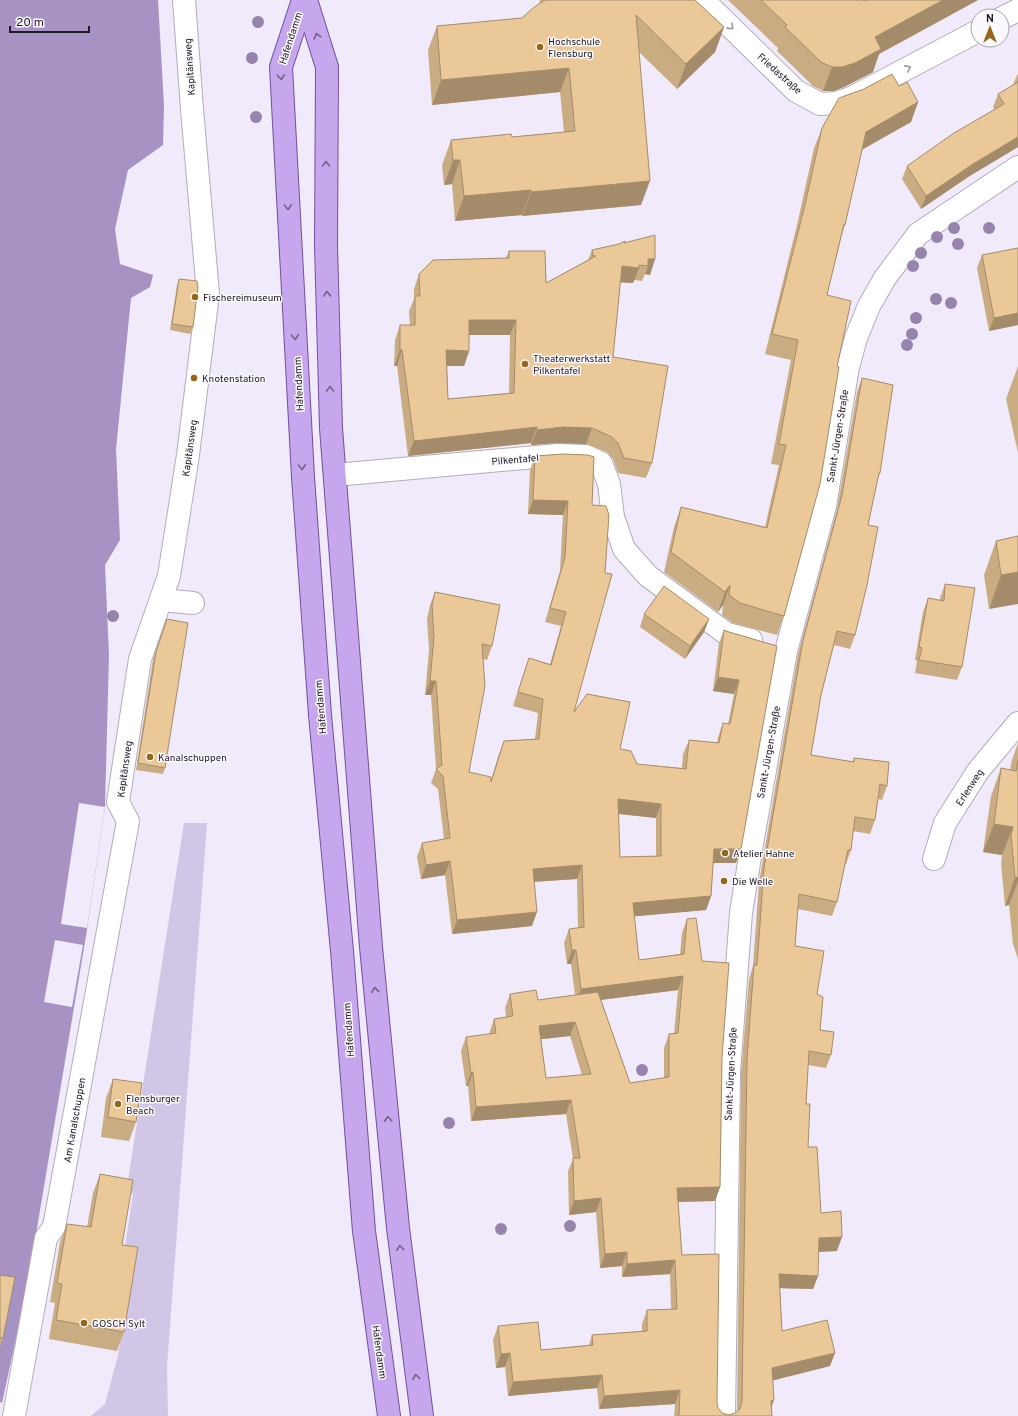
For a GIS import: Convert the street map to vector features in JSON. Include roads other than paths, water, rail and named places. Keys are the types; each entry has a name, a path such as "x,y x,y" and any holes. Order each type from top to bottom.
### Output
{"main road":[{"name":"Hafendamm","path":"303,0 281,67 303,477 320,715 342,951 364,1231 389,1416"},
{"name":"Hafendamm","path":"306,0 327,67 326,246 331,428 371,946 398,1228 422,1416"}],"street":[{"name":"Kapitänsweg","path":"128,821 118,802 140,659 162,600 169,576 215,294 202,134 184,0"},
{"name":"Friedastraße","path":"704,0 796,91 820,104 836,103 851,98 970,35"},
{"name":"Sankt-Jürgen-Straße","path":"724,1416 729,1072 741,913 786,651 825,506 848,367 856,338 869,306 885,278 918,234 1018,167"},
{"name":"Pilkentafel","path":"335,475 558,455 586,456 601,463 610,484 612,518 624,549 648,576 727,634 786,651"},
{"path":"162,600 194,603"},
{"name":"Erlenweg","path":"934,858 945,823 978,771 1018,723"},
{"name":"Am Kanalschuppen","path":"14,1416 46,1238 54,1227 128,821"}],"place":[{"name":"Hochschule Flensburg","path":"540,47"},
{"name":"Fischereimuseum","path":"195,297"},
{"name":"Theaterwerkstatt Pilkentafel","path":"525,364"},
{"name":"Knotenstation","path":"194,378"},
{"name":"Kanalschuppen","path":"150,757"},
{"name":"Atelier Hahne","path":"725,853"},
{"name":"Die Welle","path":"724,881"},
{"name":"Flensburger Beach","path":"118,1104"},
{"name":"GOSCH Sylt","path":"84,1323"}]}
